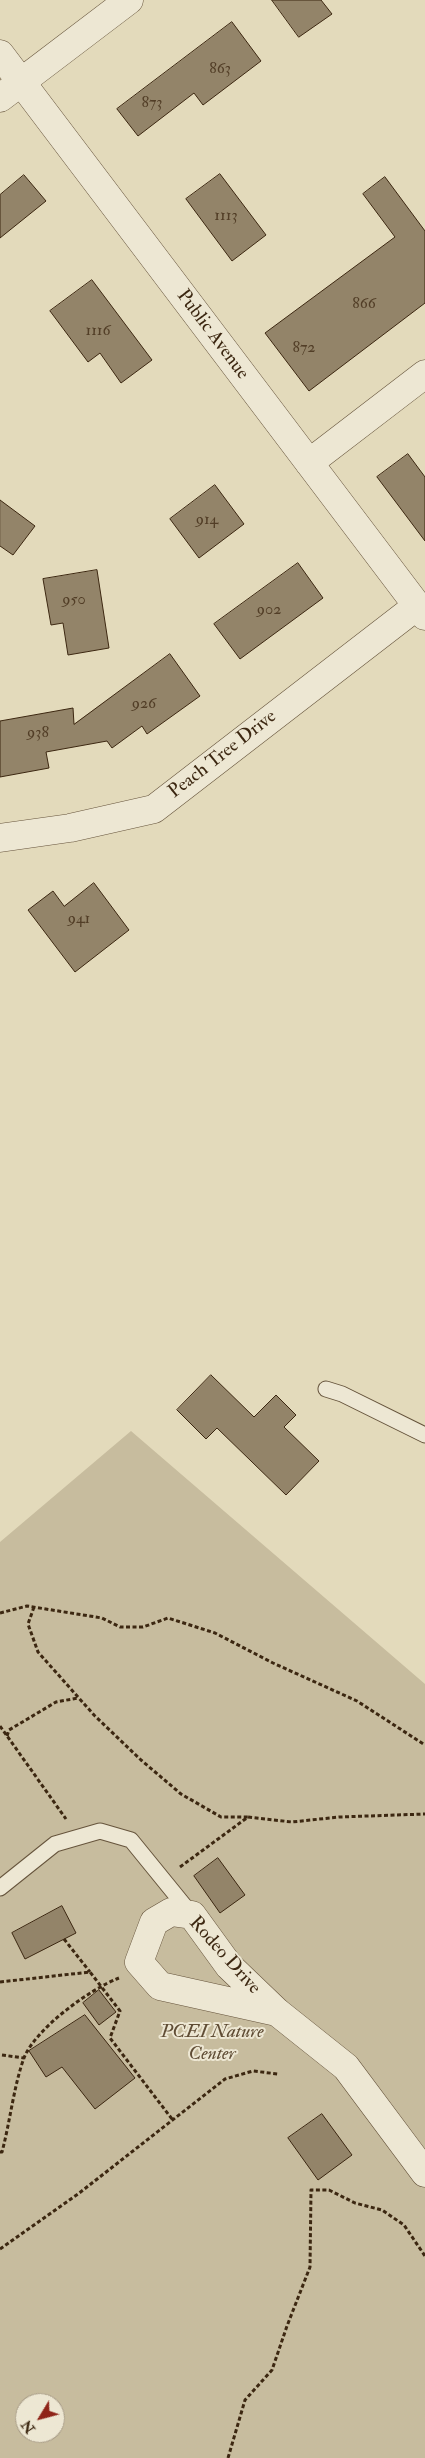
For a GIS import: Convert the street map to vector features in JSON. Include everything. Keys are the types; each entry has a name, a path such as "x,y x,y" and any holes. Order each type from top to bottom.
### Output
{"street":[{"path":"0,98 129,0"},
{"name":"Public Avenue","path":"0,54 421,611"},
{"path":"309,463 425,374"},
{"name":"Peach Tree Drive","path":"0,838 70,828 154,809 421,611"},
{"name":"Rodeo Drive","path":"277,2012 160,1986 139,1962 154,1922 171,1912 192,1916 229,1966 277,2012 346,2067 425,2174"}],"lane":[{"path":"326,1389 342,1394 425,1435"},
{"path":"0,1888 54,1844 100,1831 131,1840 165,1879 192,1916"}],"path":[{"path":"0,1613 27,1606 102,1618 120,1627 143,1627 168,1618 216,1633 274,1663 357,1701 425,1745"},
{"path":"34,1607 28,1624 38,1652 78,1698 141,1760 181,1794 221,1818 248,1817 292,1822 339,1817 425,1814"},
{"path":"7,1736 9,1730 56,1702 78,1698"},
{"path":"0,1726 78,1837"},
{"path":"165,1879 248,1817"},
{"path":"64,1939 120,2011 110,2038 172,2119"},
{"path":"0,2152 2,2152 6,2138 24,2058 35,2041 63,2013 101,1986 145,1968"},
{"path":"0,1982 90,1972"},
{"path":"2,2055 24,2058"},
{"path":"0,2249 78,2194 225,2079 253,2071 278,2074"},
{"path":"228,2458 245,2400 272,2370 310,2267 311,2190 330,2190 354,2203 382,2210 404,2225 425,2256"}],"green space":[{"name":"PCEI Nature Center","path":"131,1431 425,1684 425,2458 0,2458 0,1542"}],"building":[{"path":"272,0 321,0 332,14 299,37"},
{"path":"232,22 261,61 203,105 194,93 138,136 117,109"},
{"path":"220,174 266,235 232,261 186,199"},
{"path":"24,175 46,201 0,238 0,195"},
{"path":"385,177 425,231 425,303 309,391 265,333 395,237 363,194"},
{"path":"92,280 152,360 121,383 100,353 88,362 50,311"},
{"path":"408,454 425,477 425,541 377,477"},
{"path":"215,485 244,524 199,558 170,519"},
{"path":"0,500 35,526 13,555 0,546"},
{"path":"298,563 323,598 240,659 214,624"},
{"path":"97,570 109,648 68,655 63,623 51,625 43,579"},
{"path":"170,654 200,696 147,734 142,726 112,748 107,741 46,752 49,768 0,777 0,721 73,708 74,724"},
{"path":"94,883 129,930 75,972 28,910 53,891 64,906"},
{"path":"211,1375 254,1417 276,1395 296,1415 284,1427 319,1461 286,1495 217,1428 206,1439 177,1410"},
{"path":"218,1858 245,1895 220,1913 194,1876"},
{"path":"62,1906 76,1933 25,1959 12,1933"},
{"path":"99,1990 116,2012 99,2025 83,2003"},
{"path":"85,2015 135,2078 95,2109 62,2067 46,2077 29,2051"},
{"path":"322,2114 352,2155 318,2180 288,2138"}]}
